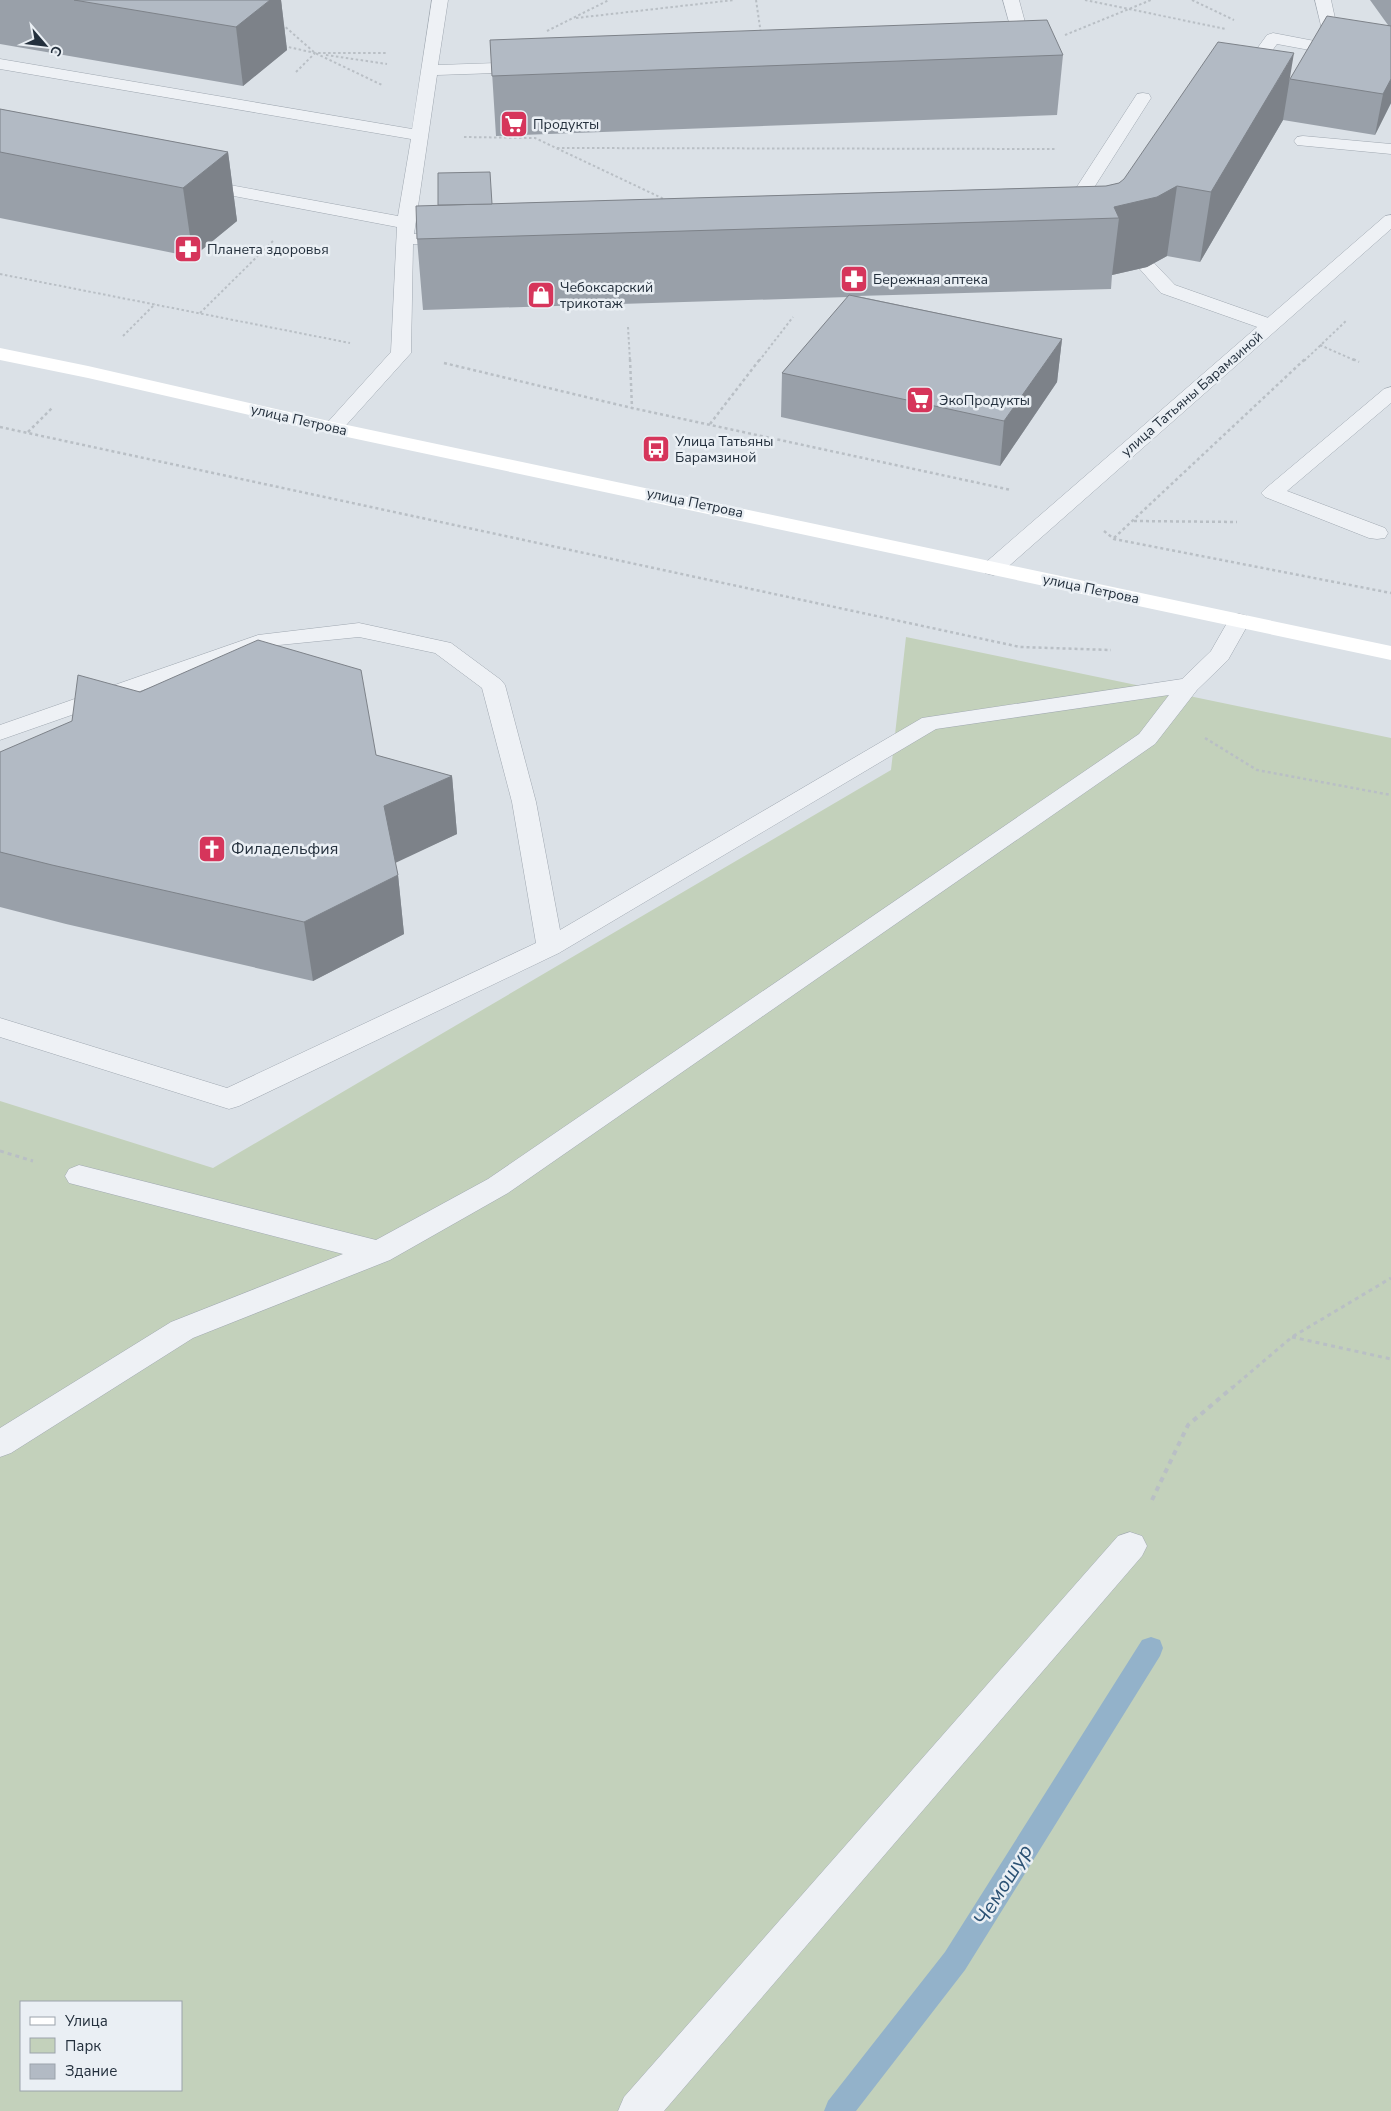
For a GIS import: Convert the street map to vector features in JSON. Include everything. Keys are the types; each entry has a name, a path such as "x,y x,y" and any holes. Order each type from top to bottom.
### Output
{"main road":[{"name":"улица Петрова","path":"0,354 88,372 333,428 636,490 1391,653"}],"street":[{"path":"333,428 401,353 405,231 440,0"},
{"path":"1006,53 1025,52 1011,0"},
{"path":"1323,0 1334,49"},
{"path":"1234,91 1273,38 1391,60"},
{"path":"431,62 547,66"},
{"path":"0,64 420,135"},
{"path":"1064,234 1056,232 1143,98"},
{"path":"1303,141 1391,149"},
{"path":"184,182 309,206 405,231 472,239"},
{"name":"улица Татьяны Барамзиной","path":"993,568 1391,220"},
{"path":"1371,238 1391,244"},
{"path":"1148,267 1168,289 1270,325"},
{"path":"1391,394 1272,493 1384,527 1391,551"},
{"path":"0,1444 182,1330 380,1252 506,1181 1147,739 1189,685 1220,655 1239,620"},
{"path":"0,733 266,640 359,630 443,648 493,686 524,802 550,947"},
{"path":"0,1027 229,1100 550,947 930,723 1189,685"},
{"path":"79,1176 380,1252"},
{"path":"638,2111 1130,1546"}],"path":[{"path":"573,18 734,0"},
{"path":"756,0 761,39"},
{"path":"1085,0 1273,38"},
{"path":"1025,52 1127,8 1151,0"},
{"path":"278,20 315,53 425,105"},
{"path":"278,45 315,53 431,62"},
{"path":"315,53 431,62"},
{"path":"420,135 536,138 674,204"},
{"path":"557,148 1110,149"},
{"path":"199,313 309,206"},
{"path":"0,274 401,353 632,408 1069,503 1114,539 1391,593"},
{"path":"710,424 793,317"},
{"path":"1114,539 1349,319"},
{"path":"628,327 632,408"},
{"path":"1320,345 1364,365"},
{"path":"0,427 1020,647 1116,650"},
{"path":"1166,714 1257,770 1391,794"},
{"path":"1130,1546 1188,1425 1292,1337 1391,1278"},
{"path":"1292,1337 1391,1359"}],"green space":[{"path":"906,637 1391,738 1391,2111 0,2111 0,1101 213,1168 891,770"}],"building":[{"path":"74,0 270,0 236,27"},
{"path":"1327,16 1391,26 1391,79 1383,94 1290,79"},
{"path":"1047,20 1063,55 492,76 490,40"},
{"path":"1218,42 1294,53 1211,192 1177,186 1157,197 1114,207 1119,218 417,239 416,206 1106,186 1119,183 1124,179"},
{"path":"0,109 228,152 183,188 0,152"},
{"path":"490,172 492,204 438,205 438,173"},
{"path":"849,295 1062,339 1004,421 782,373"},
{"name":"Филадельфия","path":"258,640 361,670 376,755 452,776 384,806 398,875 304,922 0,852 0,752 72,721 78,675 140,692"}],"waterway":[{"name":"Чемошур","path":"838,2111 955,1961 1151,1648"}],"place":[{"name":"Продукты","path":"514,124"},
{"name":"Планета здоровья","path":"188,249"},
{"name":"Бережная аптека","path":"854,279"},
{"name":"Чебоксарский трикотаж","path":"541,295"},
{"name":"ЭкоПродукты","path":"920,400"},
{"name":"Улица Татьяны Барамзиной","path":"656,449"},
{"name":"Филадельфия","path":"212,849"}]}
